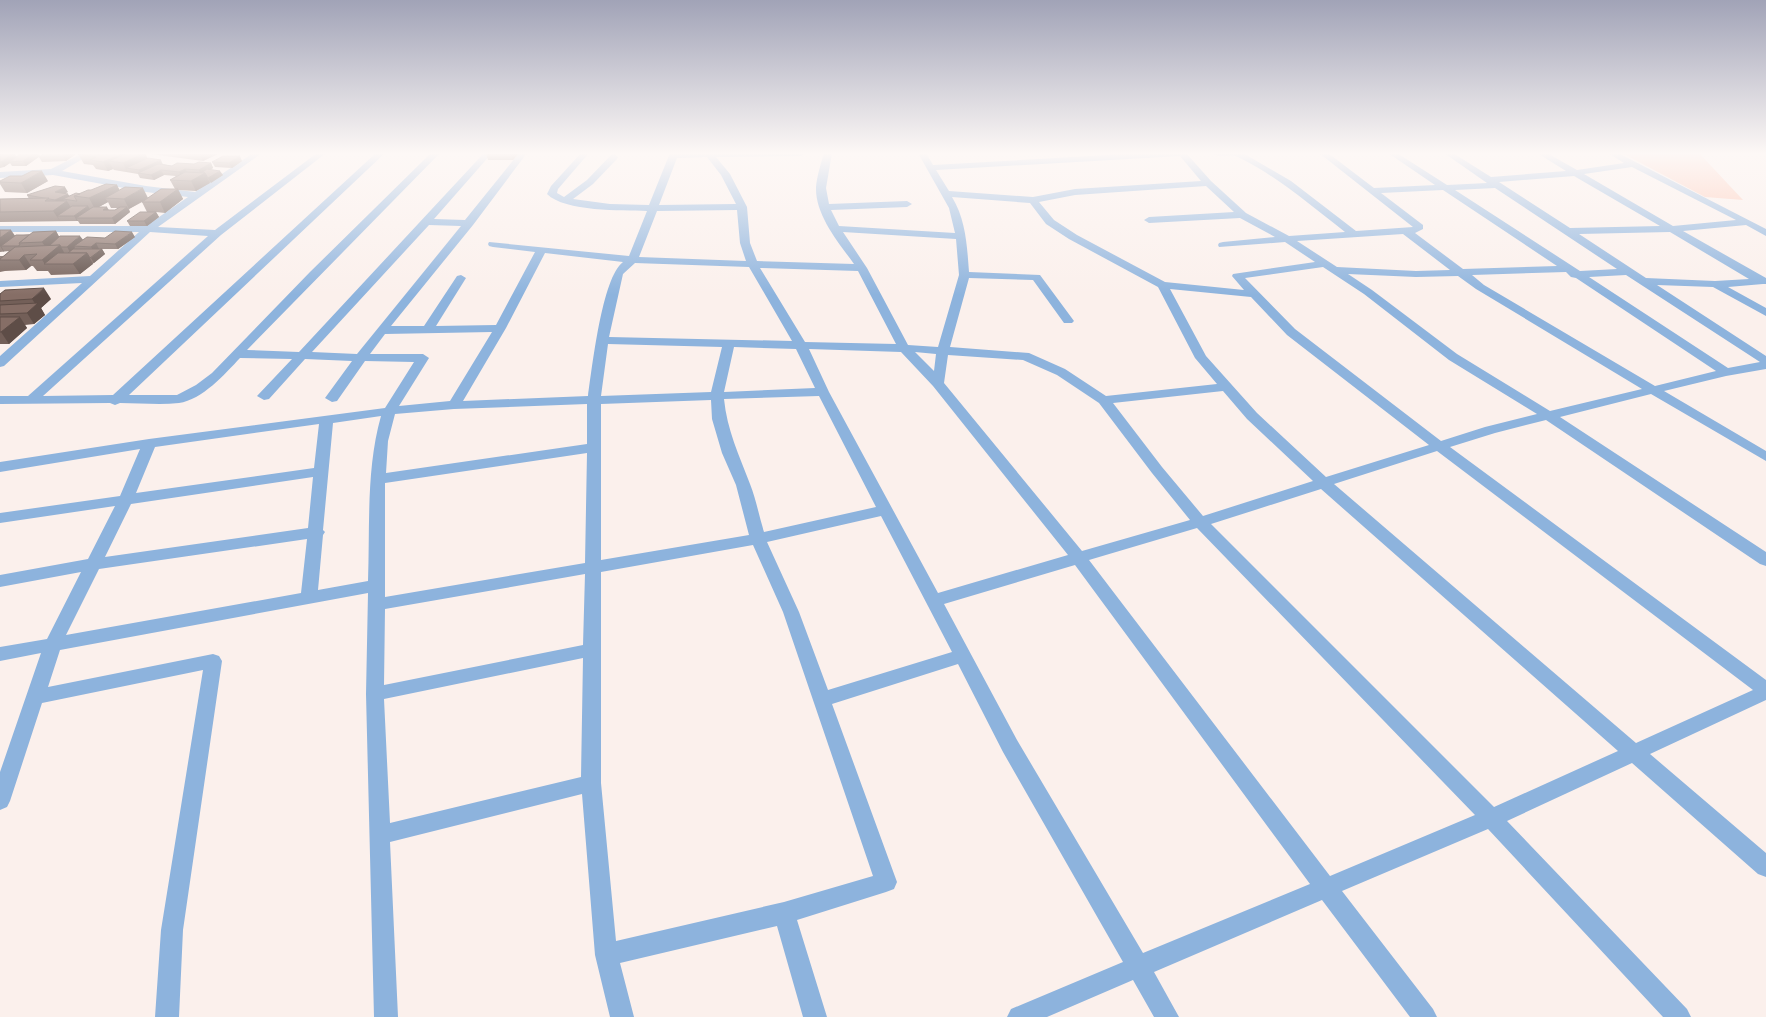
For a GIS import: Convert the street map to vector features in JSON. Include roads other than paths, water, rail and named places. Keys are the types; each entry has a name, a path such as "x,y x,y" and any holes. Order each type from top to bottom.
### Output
{"street":[{"path":"0,363 148,229 188,200"},
{"path":"31,400 217,234 260,200"},
{"path":"115,401 329,200"},
{"path":"0,400 115,401 179,399 201,388 237,354 388,200"},
{"path":"264,396 445,200"},
{"path":"332,398 381,330 486,200"},
{"path":"622,1017 606,955 591,783 592,448 594,402 602,340 618,274 623,266 633,260 656,200"},
{"path":"739,200 742,207 744,243 752,265 800,344 823,392 1010,746 1166,1017"},
{"path":"824,200 835,229 862,268 904,348 938,383 1079,558 1325,887 1425,1017"},
{"path":"938,383 943,350 964,275 962,236 950,200"},
{"path":"1033,200 1050,222 1162,285 1255,294"},
{"path":"1227,200 1242,215 1285,238 1368,292 1453,357 1549,416 1766,560"},
{"path":"1311,200 1355,235"},
{"path":"1223,245 1285,238 1406,231 1416,230 1419,227 1385,200"},
{"path":"1463,200 1726,372"},
{"path":"1523,200 1766,361"},
{"path":"1623,200 1763,281"},
{"path":"1705,200 1766,233"},
{"path":"565,201 653,208 742,207"},
{"path":"825,207 907,204"},
{"path":"1149,220 1242,215"},
{"path":"426,222 469,223"},
{"path":"1570,231 1672,229 1748,222"},
{"path":"0,229 148,229 217,234"},
{"path":"835,229 962,236"},
{"path":"1406,231 1480,288 1766,457"},
{"path":"492,244 633,260 862,268"},
{"path":"454,406 500,328 541,250"},
{"path":"1019,1017 1491,818 1766,691 1439,446 1291,332 1238,276 1329,266 1416,274 1630,271"},
{"path":"964,275 1036,277 1068,321"},
{"path":"428,328 460,278"},
{"path":"0,284 92,279"},
{"path":"1647,281 1715,284 1763,281"},
{"path":"1715,284 1766,313"},
{"path":"1162,285 1201,358 1252,416 1322,482 1766,867"},
{"path":"381,330 500,328"},
{"path":"602,340 800,344 943,350 1025,356 1068,376 1104,400 1157,470 1200,522 1491,818 1679,1017"},
{"path":"606,955 784,913 886,882 791,612 758,539 743,485 729,453 719,419 717,396 729,343"},
{"path":"0,351 16,349"},
{"path":"237,354 423,358 389,411 382,441 378,479 375,586 377,604 375,694 386,1017"},
{"path":"933,600 1200,522 1490,430 1726,372 1766,365"},
{"path":"1104,400 1225,387"},
{"path":"0,467 148,443 389,411 454,406 823,392"},
{"path":"309,598 317,532 326,420"},
{"path":"0,801 53,644 126,499 148,443"},
{"path":"378,479 592,448"},
{"path":"0,518 322,471"},
{"path":"377,604 758,539 886,510"},
{"path":"0,581 93,564 317,532"},
{"path":"0,654 375,586"},
{"path":"375,694 591,650"},
{"path":"822,699 962,656"},
{"path":"35,698 213,661 172,930 166,1017"},
{"path":"380,835 591,783"},
{"path":"784,913 815,1017"}]}
